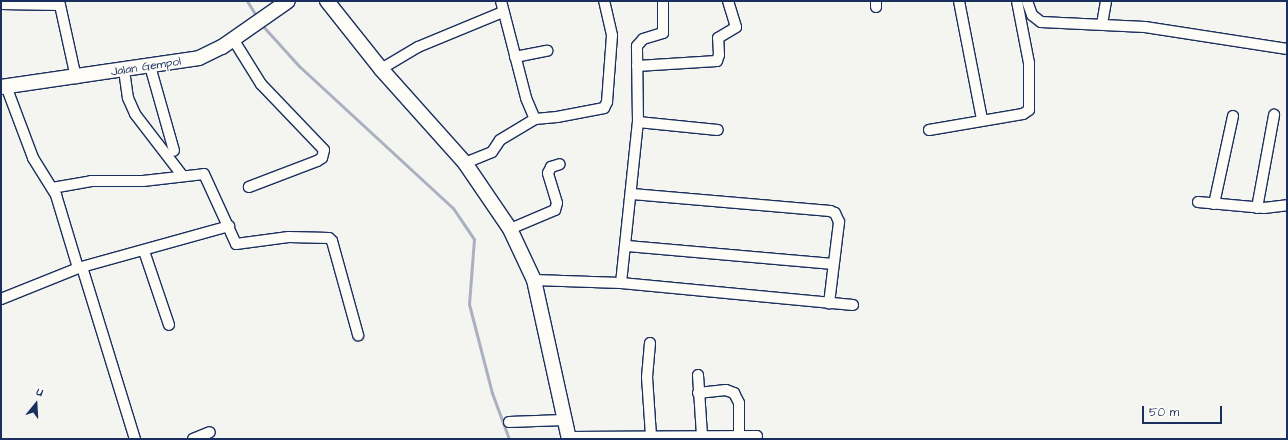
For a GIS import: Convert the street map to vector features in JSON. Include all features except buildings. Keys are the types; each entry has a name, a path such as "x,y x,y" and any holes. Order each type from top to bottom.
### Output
{"street":[{"path":"327,1 381,70 465,164 510,228 534,280 547,331 564,420 569,438 757,436"},
{"path":"501,1 526,98 535,119"},
{"path":"465,164 492,152 500,140 535,119 601,109 606,105 612,35 604,1"},
{"path":"621,283 627,246 638,122 637,66 640,42 663,33 663,1"},
{"path":"637,66 717,61 719,55 718,38 736,28 728,1"},
{"path":"959,1 982,120"},
{"path":"929,130 1023,114 1029,110 1029,63 1017,1"},
{"path":"1027,1 1032,15 1041,22 1102,24 1198,34 1287,49"},
{"path":"1102,24 1106,1"},
{"path":"1,4 60,5 76,78"},
{"name":"Jalan Gempol","path":"4,87 76,78 199,58 234,39 283,5"},
{"path":"381,70 424,44 503,12"},
{"path":"234,39 261,84 324,150 322,158 318,161 249,187"},
{"path":"515,57 547,51"},
{"path":"150,66 174,150"},
{"path":"124,70 128,98 135,114 182,175"},
{"path":"4,87 33,158 52,188 80,268 135,439"},
{"path":"1257,208 1274,115"},
{"path":"1214,204 1233,116"},
{"path":"638,122 718,130"},
{"path":"510,228 555,210 557,203 548,173 550,168 560,164"},
{"path":"52,188 91,181 143,181 182,175 204,174 207,177 234,242 239,245 289,237 329,238 332,241 358,336"},
{"path":"632,194 830,210 835,213 839,222 829,303"},
{"path":"1198,202 1257,208 1287,204"},
{"path":"1,299 80,268 228,226"},
{"path":"627,246 834,264"},
{"path":"144,251 169,325"},
{"path":"534,280 621,283 853,305"},
{"path":"650,343 647,377 651,436"},
{"path":"698,375 698,437"},
{"path":"698,393 726,390 734,392 739,403 739,436"},
{"path":"509,422 564,420"},
{"path":"193,439 210,432"}],"waterway":[{"path":"247,1 257,17"},
{"path":"261,24 299,66 453,208 474,239 469,304 492,393 509,439"}]}
